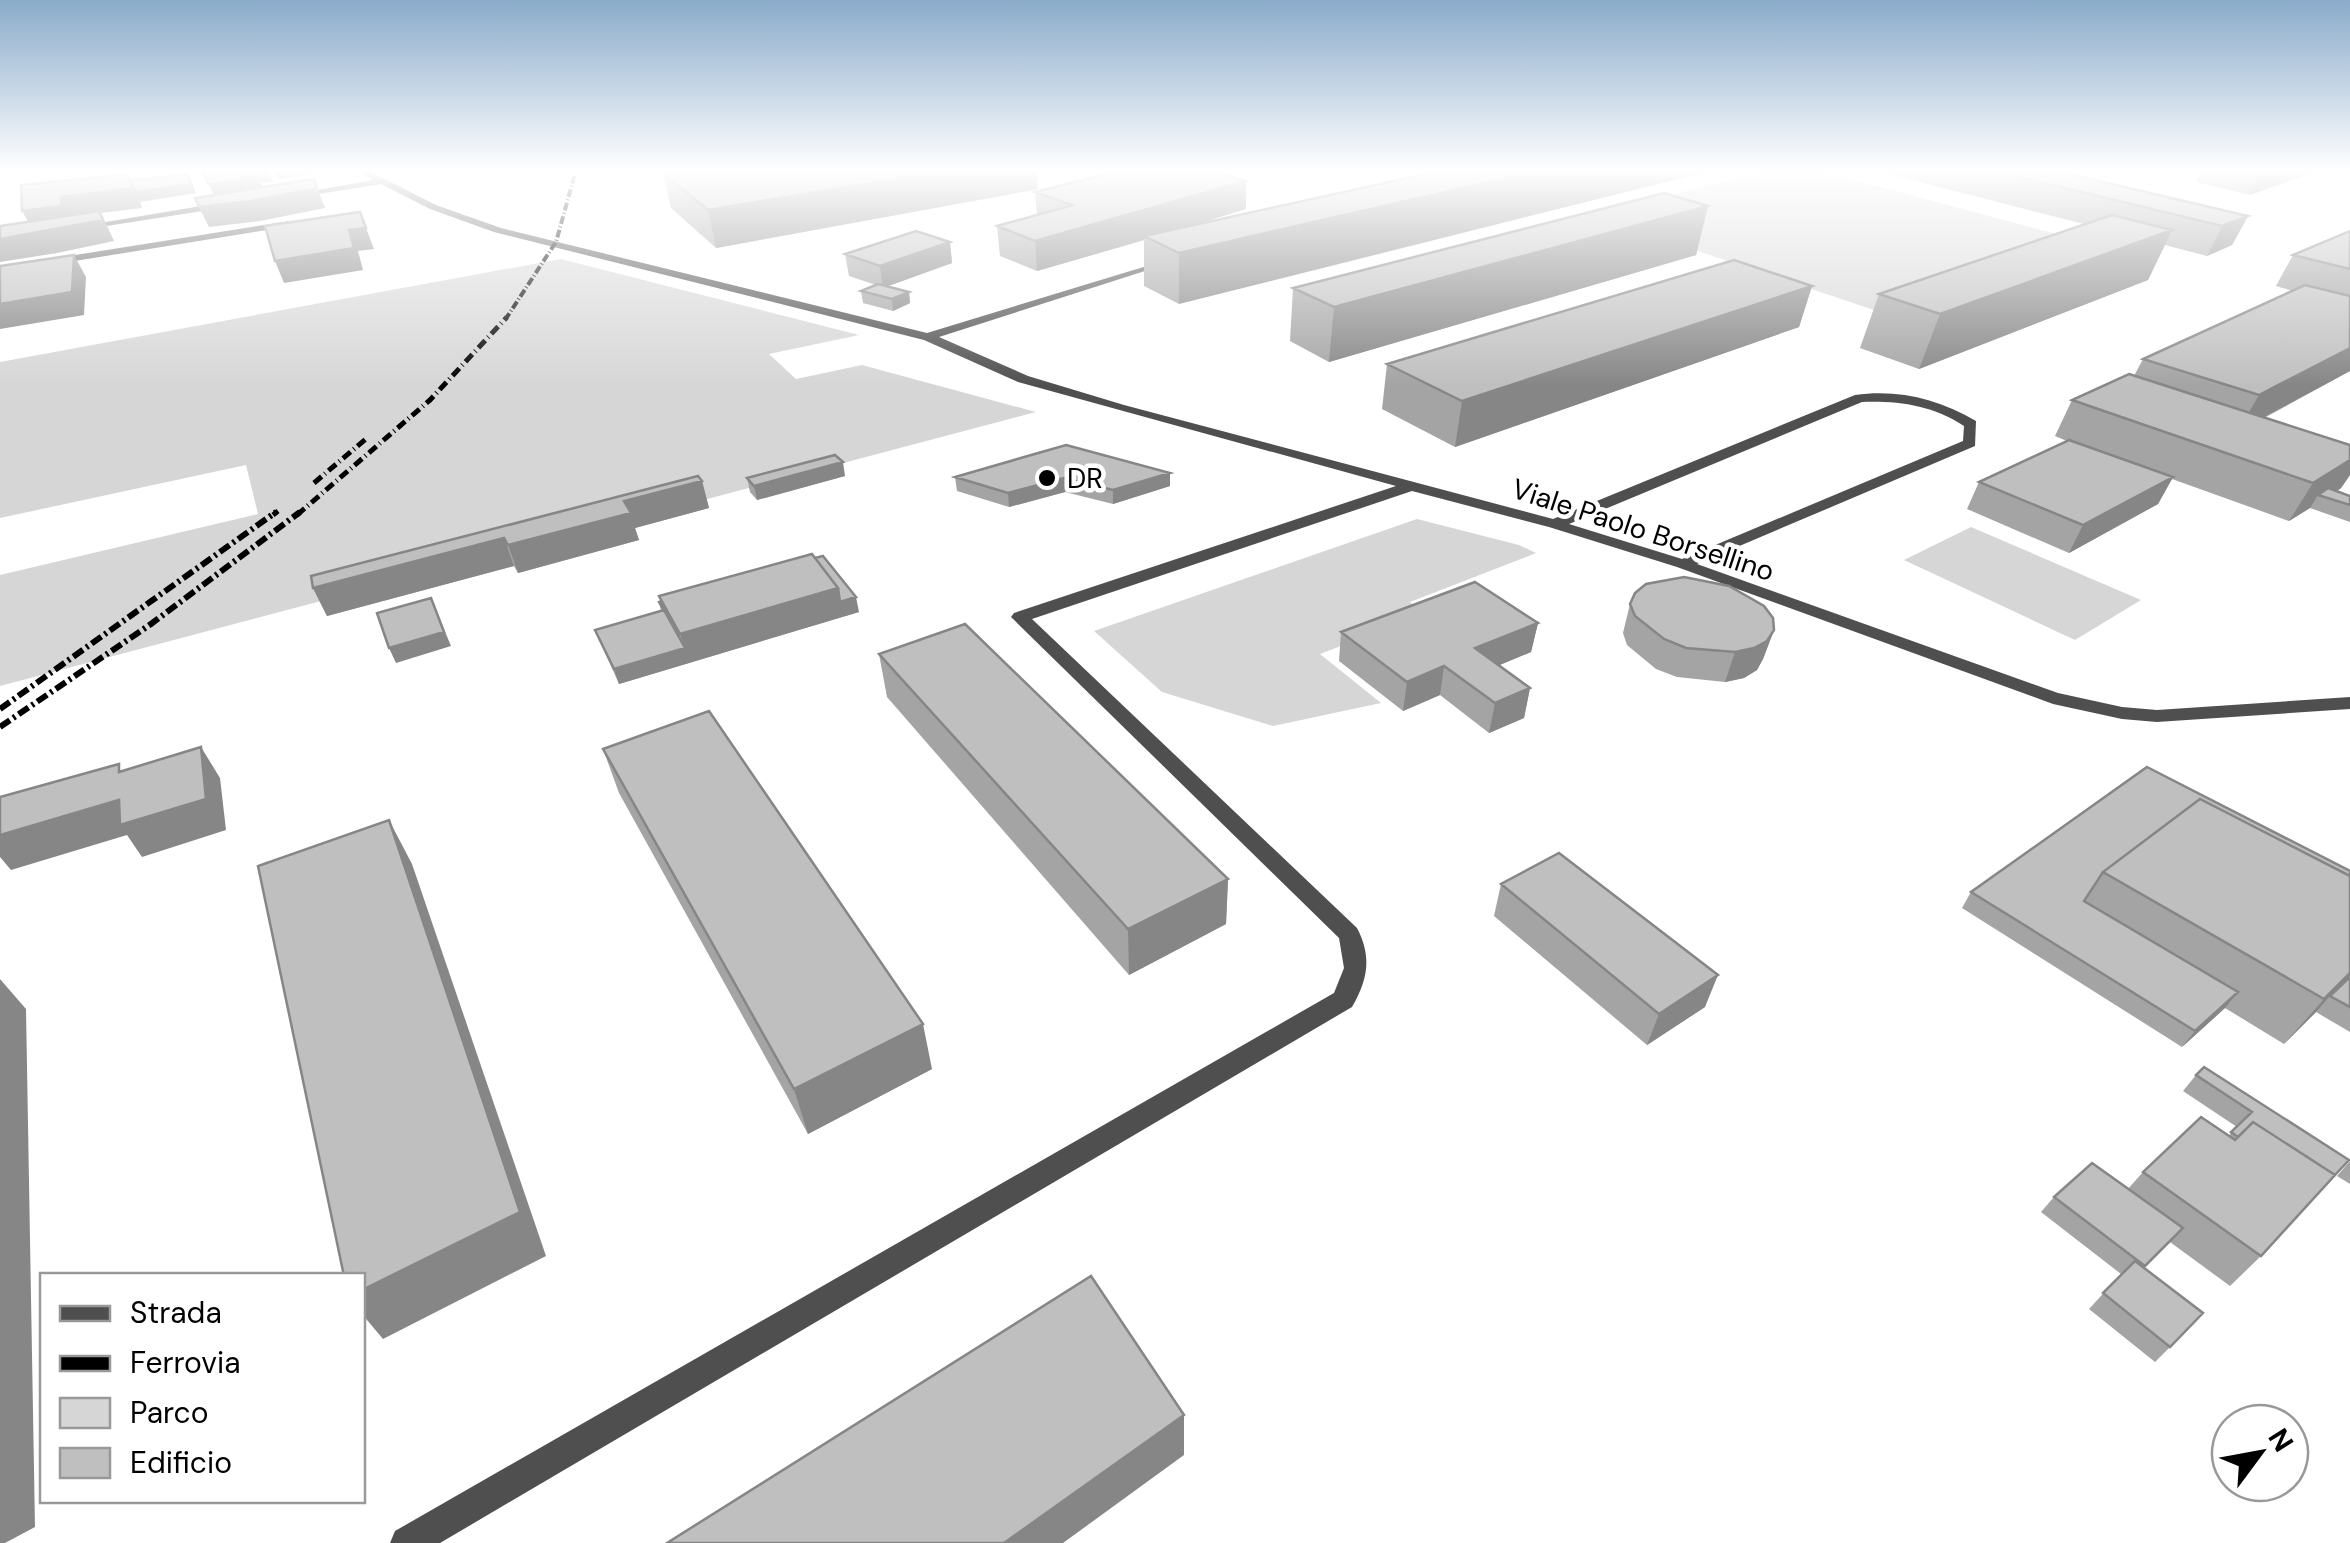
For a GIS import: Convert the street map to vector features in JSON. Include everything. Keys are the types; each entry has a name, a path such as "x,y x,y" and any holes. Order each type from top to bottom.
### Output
{"street":[{"path":"0,270 177,242"},
{"name":"Viale Paolo Borsellino","path":"546,242 928,338 1023,379 1554,524 1683,564 2006,684 2094,708 2190,716 2350,703"},
{"path":"928,338 1190,254"},
{"path":"1554,524 1860,398 1899,397 1942,405 1971,424 1970,443 1683,564"},
{"path":"406,1543 1344,1000 1357,980 1358,959 1348,934 1020,617 1412,486"}],"green space":[{"path":"1671,242 2087,242 1883,313"},
{"path":"561,259 859,335 769,354 796,379 862,365 1036,412 0,686 0,575 258,514 246,465 0,518 0,362"},
{"path":"1417,519 1519,545 1536,553 1410,602 1425,614 1320,654 1381,703 1273,726 1162,692 1094,631"},
{"path":"1971,527 2141,600 2075,640 1904,560"}],"building":[{"path":"270,242 352,242 354,248 275,261"},
{"path":"882,242 950,242 880,266 845,254"},
{"path":"1156,242 1227,242 1179,253"},
{"path":"1473,242 1575,242 1334,307 1293,288"},
{"path":"2032,242 2139,242 1940,314 1879,294"},
{"path":"2324,242 2350,242 2350,269 2293,255"},
{"path":"74,255 72,292 0,304 0,266"},
{"path":"1734,260 1812,286 1462,401 1387,364"},
{"path":"878,284 909,292 892,299 861,291"},
{"path":"2305,285 2350,296 2350,348 2259,395 2143,359"},
{"path":"2129,374 2350,445 2350,460 2313,483 2072,400"},
{"path":"2069,440 2173,477 2083,525 1979,482"},
{"path":"1066,445 1170,473 1113,490 1064,478 1008,493 955,477"},
{"path":"835,455 843,462 754,486 747,478"},
{"path":"698,476 702,481 624,501 631,513 508,545 504,538 313,588 311,576"},
{"path":"2328,488 2350,496 2350,505 2318,495"},
{"path":"812,554 838,588 680,634 659,596"},
{"path":"823,556 856,597 840,602 838,588 815,558"},
{"path":"1684,577 1729,586 1764,606 1773,618 1774,630 1767,641 1735,652 1686,648 1664,639 1635,616 1630,604 1646,584"},
{"path":"1475,582 1538,623 1475,648 1530,688 1495,703 1444,666 1407,682 1341,632"},
{"path":"431,598 444,632 389,648 377,613"},
{"path":"664,610 685,648 614,669 595,630"},
{"path":"965,624 1228,879 1128,929 879,654"},
{"path":"709,711 923,1024 794,1089 603,749"},
{"path":"201,747 206,799 120,825 119,800 0,835 0,797 119,764 119,772"},
{"path":"2147,767 2350,871 2350,876 2200,799 2103,872 2084,901 2238,992 2195,1031 1971,892"},
{"path":"2200,799 2350,876 2350,973 2324,999 2103,872"},
{"path":"389,820 520,1212 365,1289 365,1273 343,1273 258,866"},
{"path":"1559,853 1718,975 1659,1014 1501,884"},
{"path":"2350,977 2350,1007 2330,996"},
{"path":"2204,1067 2349,1160 2335,1175 2253,1122 2238,1137 2231,1132 2252,1112 2196,1075"},
{"path":"2201,1117 2235,1140 2253,1122 2335,1175 2261,1256 2143,1172"},
{"path":"2092,1163 2183,1228 2145,1266 2054,1197"},
{"path":"2135,1261 2203,1313 2170,1347 2103,1293"},
{"path":"1091,1276 1184,1415 1004,1543 667,1543"}],"railway":[{"path":"507,317 556,242"},
{"path":"297,515 430,400 507,317"},
{"path":"314,483 367,438"},
{"path":"273,515 278,511"},
{"path":"0,709 276,512"},
{"path":"0,727 151,624 300,512"}],"place":[{"name":"DR","path":"1047,478"}]}
